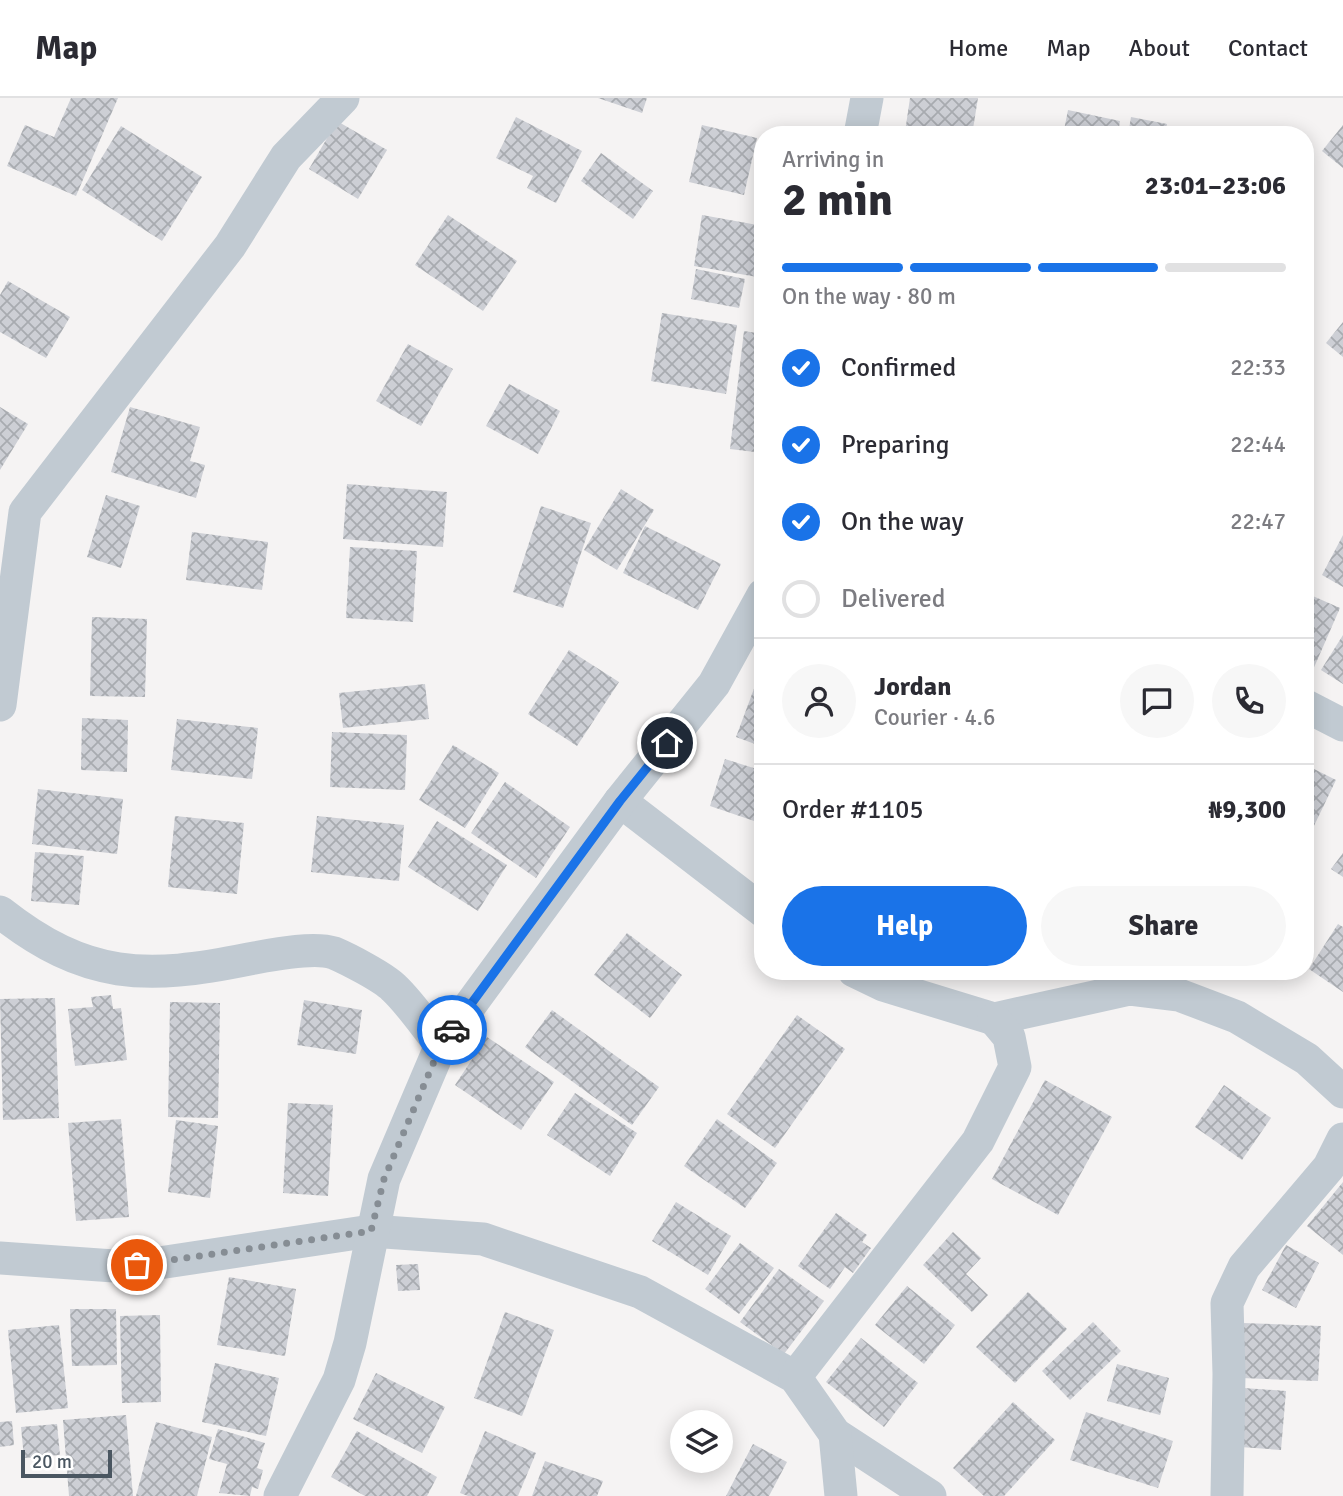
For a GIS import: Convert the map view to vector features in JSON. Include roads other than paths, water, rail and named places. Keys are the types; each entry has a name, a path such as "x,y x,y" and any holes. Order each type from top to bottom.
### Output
{"street":[{"path":"0,705 13,507 230,246 286,158 342,98"},
{"path":"862,126 867,98"},
{"path":"280,1496 339,1380 350,1343 371,1231 384,1179 441,1045 620,801 714,684 754,611"},
{"path":"1314,710 1343,725"},
{"path":"620,801 754,904"},
{"path":"0,912 32,937 80,960 122,971 181,972 281,953 332,952 393,986 441,1045"},
{"path":"873,980 994,1019 1130,989 1179,995 1237,1017 1307,1059 1343,1092"},
{"path":"795,1377 978,1141 1015,1067 1009,1037 994,1019"},
{"path":"1227,1496 1230,1374 1227,1303 1244,1267 1329,1167 1343,1139"},
{"path":"0,1258 114,1266 159,1263 371,1231 483,1239 640,1292 795,1377 835,1434 930,1496"},
{"path":"835,1434 841,1496"}]}
